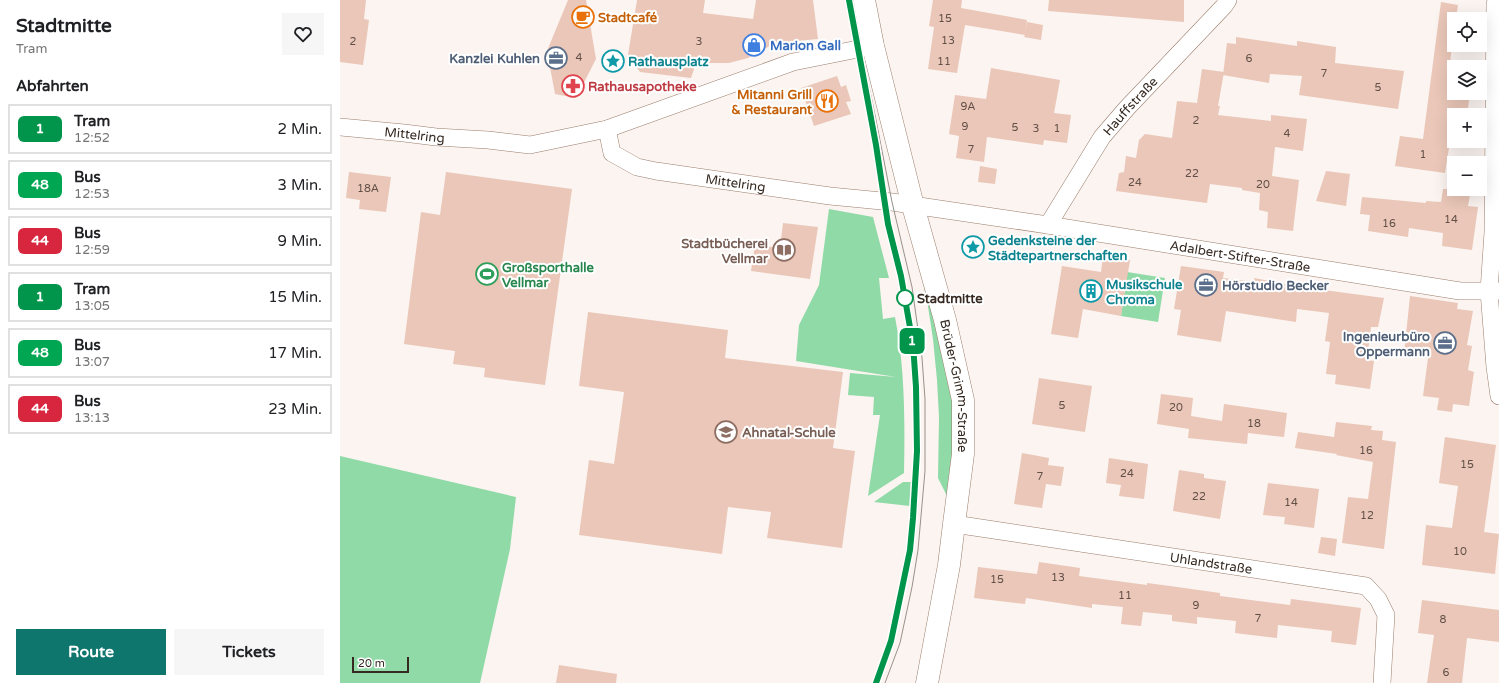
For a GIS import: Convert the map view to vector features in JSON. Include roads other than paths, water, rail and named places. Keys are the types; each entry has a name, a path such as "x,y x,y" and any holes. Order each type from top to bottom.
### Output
{"street":[{"name":"Brüder-Grimm-Straße","path":"864,0 873,46 945,320 963,400 963,454 949,565 927,683"},
{"name":"Hauffstraße","path":"1048,225 1102,137 1127,108 1228,0"},
{"path":"1495,4 1493,232 1494,367 1499,396"},
{"name":"Mittelring","path":"340,127 530,145 607,129 793,62 873,46"},
{"name":"Mittelring","path":"607,129 612,153 637,167 656,172 830,196 887,202"},
{"name":"Adalbert-Stifter-Straße","path":"887,202 1048,225 1460,291 1494,291"},
{"name":"Uhlandstraße","path":"954,524 1366,586 1378,598 1386,615 1382,683"}],"tram line":[{"name":"1","path":"849,0 876,145 888,224 901,276 913,344 916,387 917,451 910,550 891,641 876,683"},
{"path":"853,0 861,48 892,202 912,287 922,358 925,399 925,471 918,550 900,643 885,683"},
{"path":"876,683 891,641 903,586 913,518 917,451 913,342 903,284 888,224 878,159"}],"place":[{"name":"Stadtcafé","path":"583,17"},
{"name":"Marion Gall","path":"754,45"},
{"name":"Kanzlei Kuhlen","path":"556,58"},
{"name":"Rathausplatz","path":"613,61"},
{"name":"Rathausapotheke","path":"573,86"},
{"name":"Mitanni Grill & Restaurant","path":"827,101"},
{"name":"Gedenksteine der Städtepartnerschaften","path":"973,247"},
{"name":"Stadtbücherei Vellmar","path":"784,250"},
{"name":"Großsporthalle Vellmar","path":"487,274"},
{"name":"Hörstudio Becker","path":"1206,285"},
{"name":"Musikschule Chroma","path":"1091,291"},
{"name":"Stadtmitte","path":"905,298"},
{"name":"Ingenieurbüro Oppermann","path":"1445,343"},
{"name":"Ahnatal-Schule","path":"726,432"}]}
